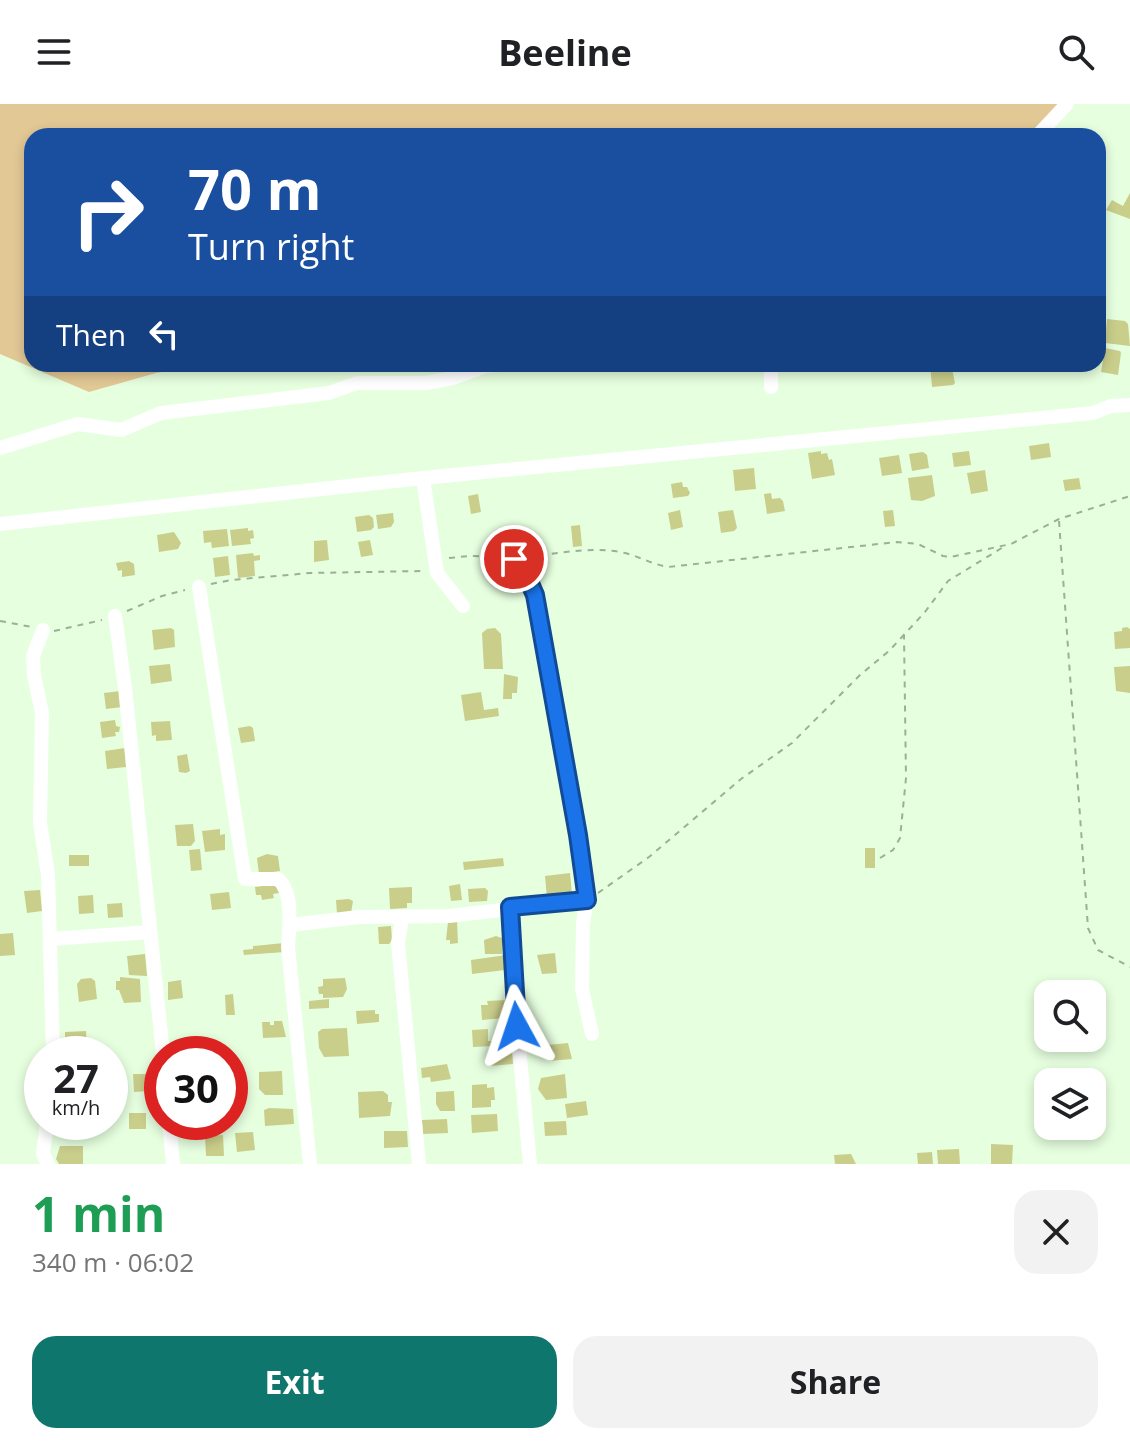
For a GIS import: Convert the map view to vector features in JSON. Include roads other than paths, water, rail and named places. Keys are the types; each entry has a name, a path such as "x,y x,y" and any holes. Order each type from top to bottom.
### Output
{"street":[{"path":"1044,128 1067,104"},
{"path":"0,448 78,424 121,430 161,413 329,393 357,383 426,383 470,372"},
{"path":"771,372 771,387"},
{"path":"0,524 423,478 935,430 1093,413 1111,406 1130,405"},
{"path":"423,478 436,566 463,606"},
{"path":"514,559 525,572 535,595 578,835 587,900 583,923 582,989 592,1034"},
{"path":"199,587 245,879 281,881 286,892 290,925 288,947 310,1164"},
{"path":"115,616 161,1036"},
{"path":"43,630 33,656 42,713 40,822 48,875 53,1036"},
{"path":"290,925 359,917 449,916 587,900"},
{"path":"510,907 513,989 530,1164"},
{"path":"402,918 398,943 419,1164"},
{"path":"50,939 150,932"},
{"path":"45,1140 43,1154 48,1164"},
{"path":"171,1140 173,1164"}]}
